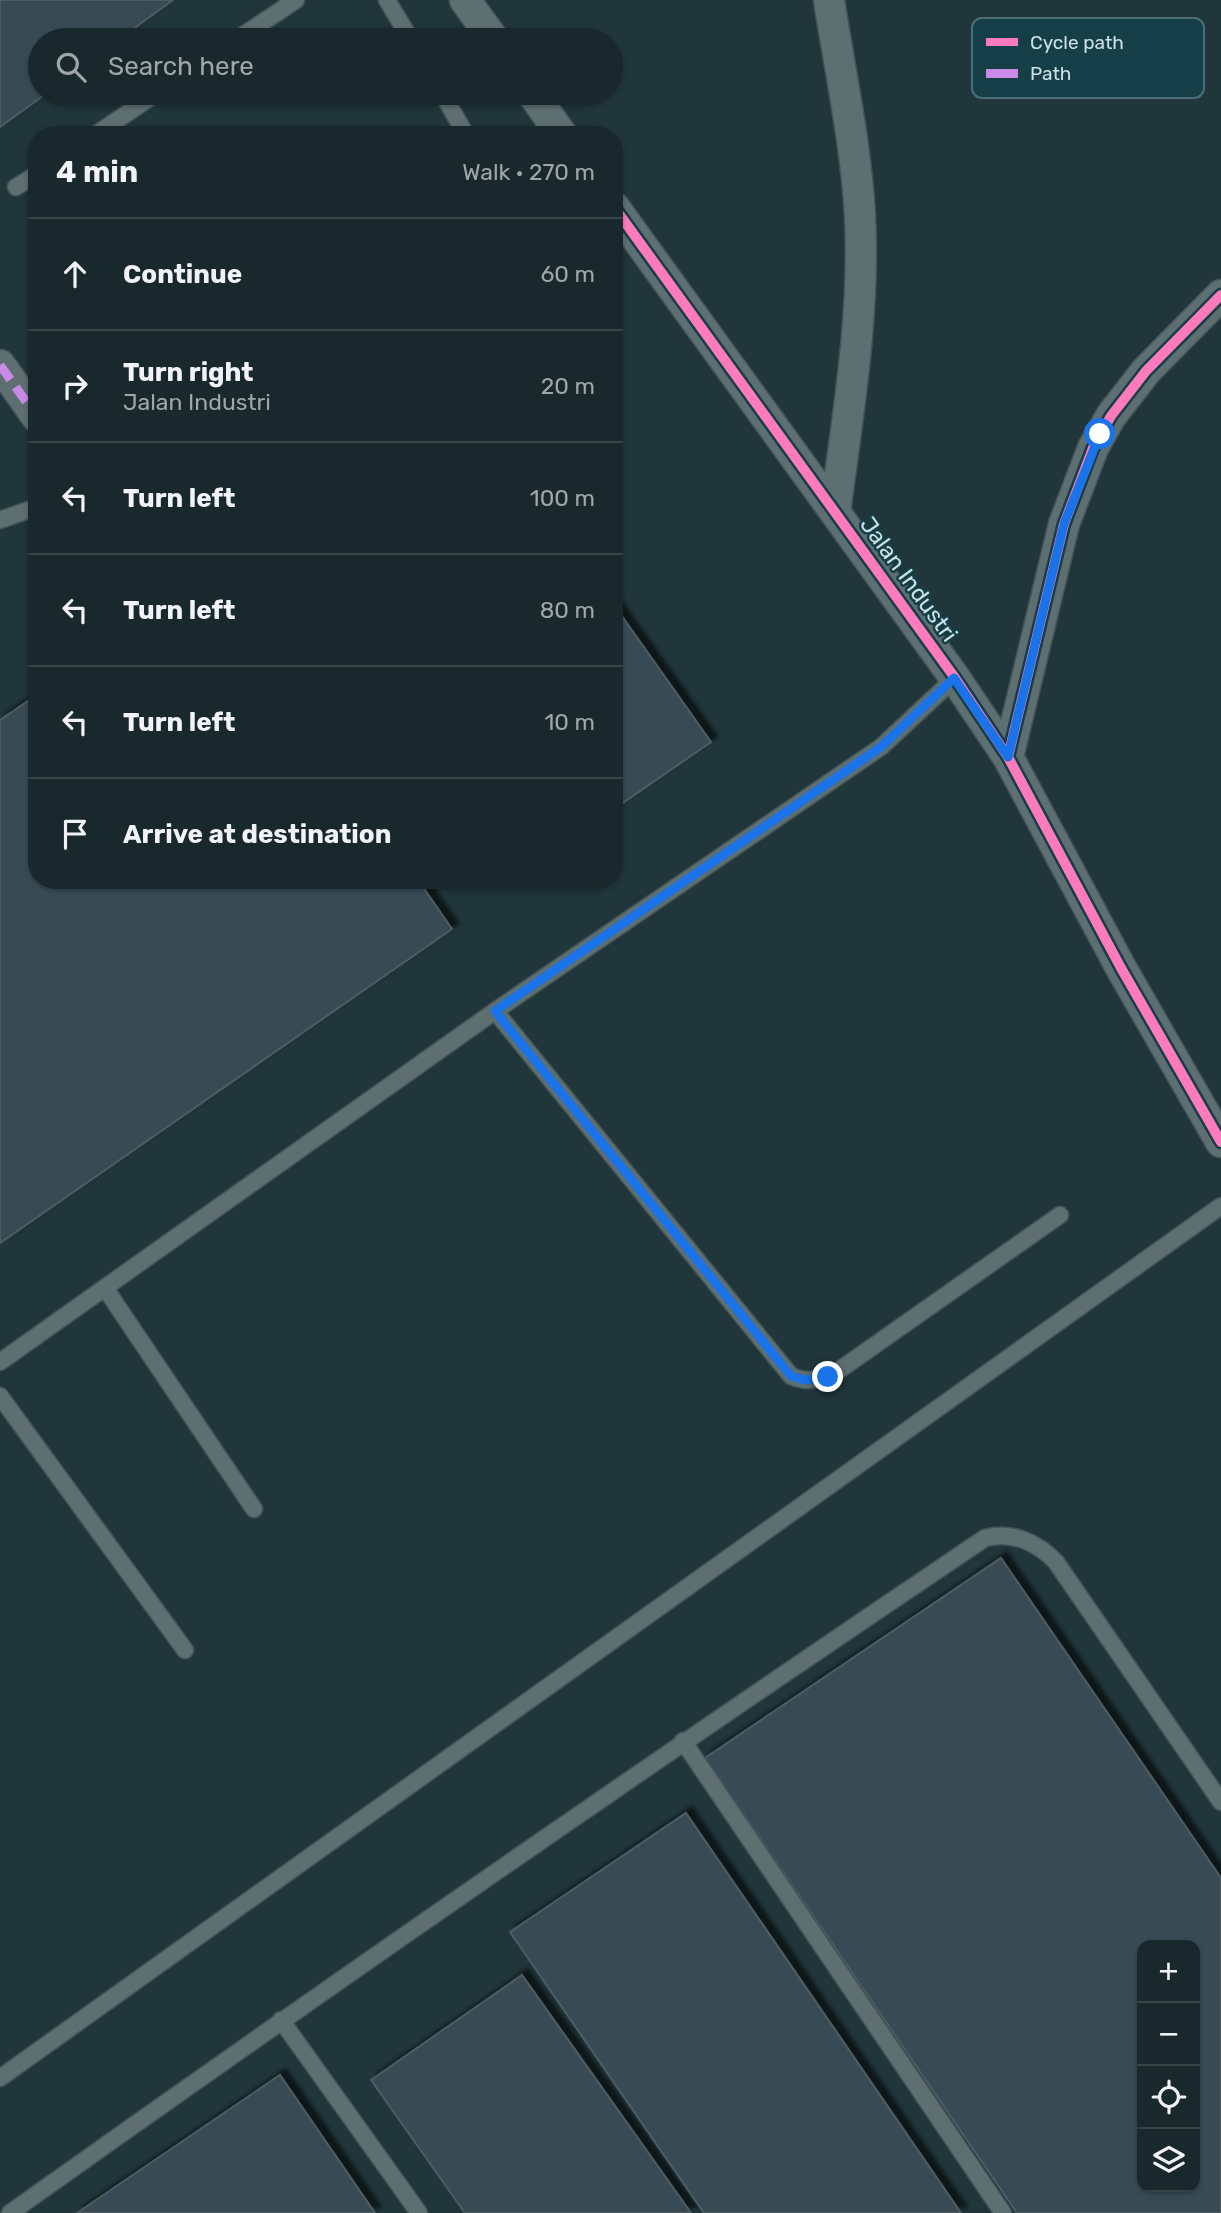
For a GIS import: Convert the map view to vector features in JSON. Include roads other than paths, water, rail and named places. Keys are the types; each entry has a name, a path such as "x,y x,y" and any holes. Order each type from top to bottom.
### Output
{"street":[{"path":"465,0 485,28"},
{"path":"829,0 857,178 861,262 858,337 835,512"},
{"path":"541,105 556,126"},
{"name":"Jalan Industri","path":"623,219 1008,757 1121,968 1221,1142"},
{"path":"1008,757 1064,524 1093,448 1111,416 1146,371 1221,295"},
{"path":"0,365 28,404"}],"lane":[{"path":"254,28 296,0"},
{"path":"387,0 404,28"},
{"path":"108,126 139,105"},
{"path":"449,105 461,126"},
{"path":"16,187 28,180"},
{"path":"0,520 28,510"},
{"path":"0,1363 495,1011 881,747 954,678"},
{"path":"495,1011 782,1366 797,1379 816,1380 828,1377 1060,1215"},
{"path":"0,2078 1221,1206"},
{"path":"105,1289 254,1509"},
{"path":"0,1396 185,1650"},
{"path":"10,2213 682,1741 985,1538 1009,1535 1036,1545 1056,1562 1221,1802"},
{"path":"682,1741 1003,2213"},
{"path":"281,2021 419,2213"}]}
